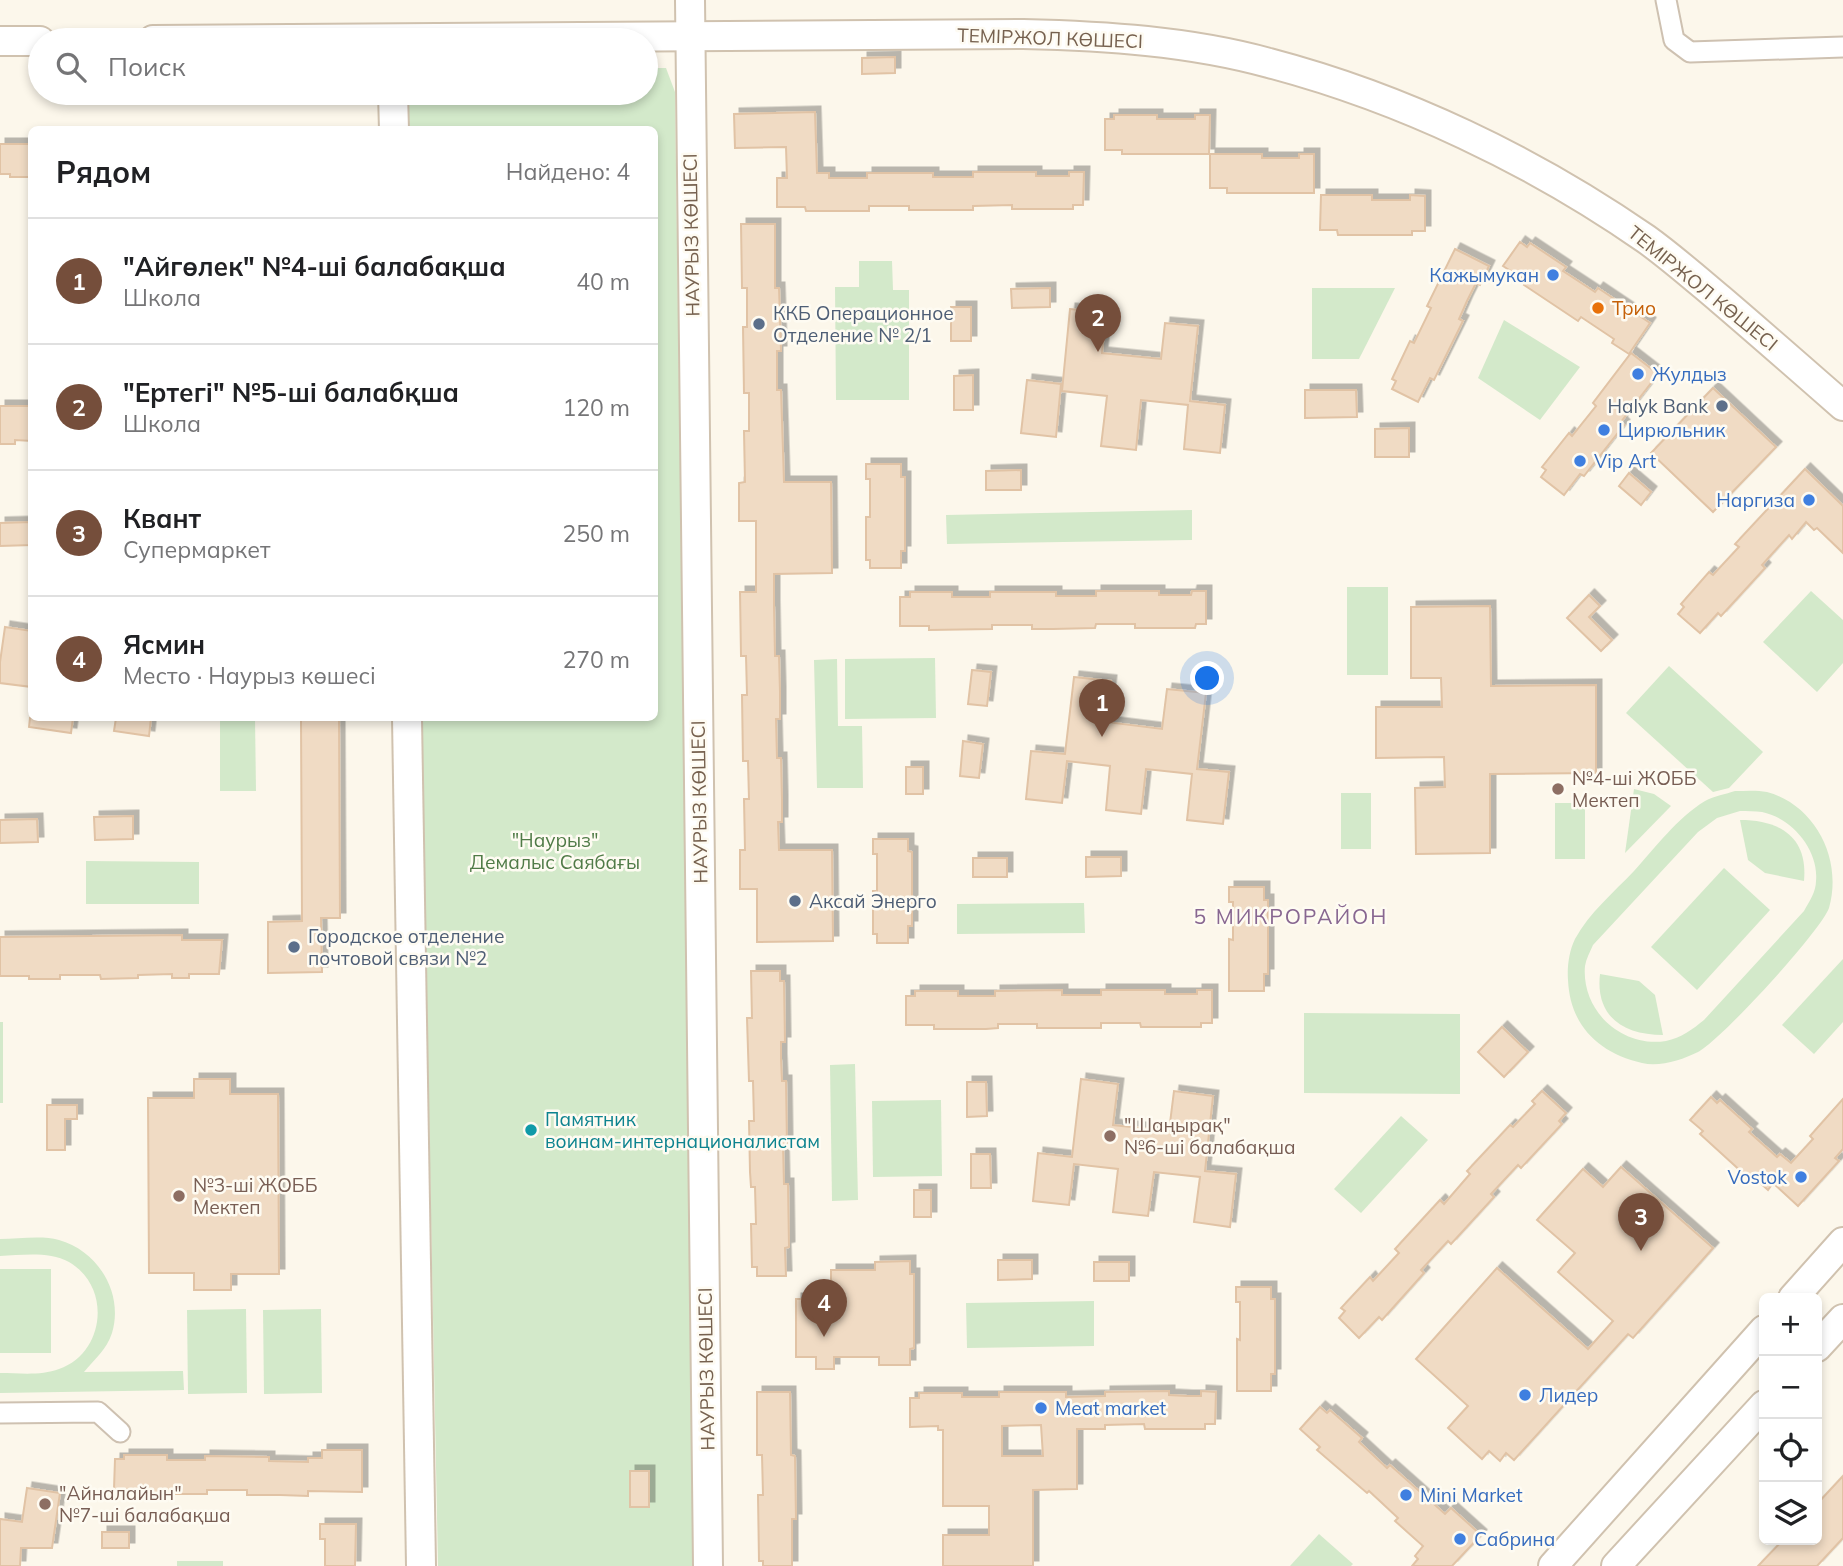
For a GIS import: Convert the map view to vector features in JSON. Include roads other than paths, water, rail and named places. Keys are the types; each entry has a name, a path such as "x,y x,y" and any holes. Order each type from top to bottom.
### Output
{"street":[{"name":"НАУРЫЗ КӨШЕСІ","path":"690,0 689,113 708,1566"},
{"path":"1666,0 1674,40 1690,52 1843,47"},
{"name":"ТЕМІРЖОЛ КӨШЕСІ","path":"658,38 1023,34 1122,38 1268,62 1324,79 1469,136 1594,205 1647,240 1690,274 1843,406"},
{"path":"0,41 28,41"},
{"path":"393,105 394,126"},
{"path":"407,721 421,1566"},
{"path":"1797,1293 1843,1242"},
{"path":"1822,1342 1843,1319"},
{"path":"1553,1566 1759,1336"},
{"path":"1616,1566 1759,1410"},
{"path":"0,1413 98,1412 120,1432"}],"place":[{"name":"Кажымукан","path":"1553,275"},
{"name":"Трио","path":"1598,308"},
{"name":"ККБ Операционное Отделение № 2/1","path":"759,324"},
{"name":"\"Ертегі\" №5-ші балабқша","path":"1098,352"},
{"name":"Жулдыз","path":"1638,374"},
{"name":"Halyk Bank","path":"1722,406"},
{"name":"Цирюльник","path":"1604,430"},
{"name":"Vip Art","path":"1580,461"},
{"name":"Наргиза","path":"1809,500"},
{"name":"\"Айгөлек\" №4-ші балабақша","path":"1102,737"},
{"name":"№4-ші ЖОББ Мектеп","path":"1558,789"},
{"name":"Аксай Энерго","path":"795,901"},
{"name":"Городское отделение почтовой связи №2","path":"294,947"},
{"name":"Памятник воинам-интернационалистам","path":"531,1130"},
{"name":"\"Шаңырақ\" №6-ші балабақша","path":"1110,1136"},
{"name":"Vostok","path":"1801,1177"},
{"name":"№3-ші ЖОББ Мектеп","path":"179,1196"},
{"name":"Квант","path":"1641,1251"},
{"name":"Ясмин","path":"824,1337"},
{"name":"Лидер","path":"1525,1395"},
{"name":"Meat market","path":"1041,1408"},
{"name":"Mini Market","path":"1406,1495"},
{"name":"\"Айналайын\" №7-ші балабақша","path":"45,1504"},
{"name":"Сабрина","path":"1460,1539"}],"district":[{"name":"5 МИКРОРАЙОН","path":"1291,916"}],"park label":[{"name":"\"Наурыз\" Демалыс Саябағы","path":"555,851"}]}
